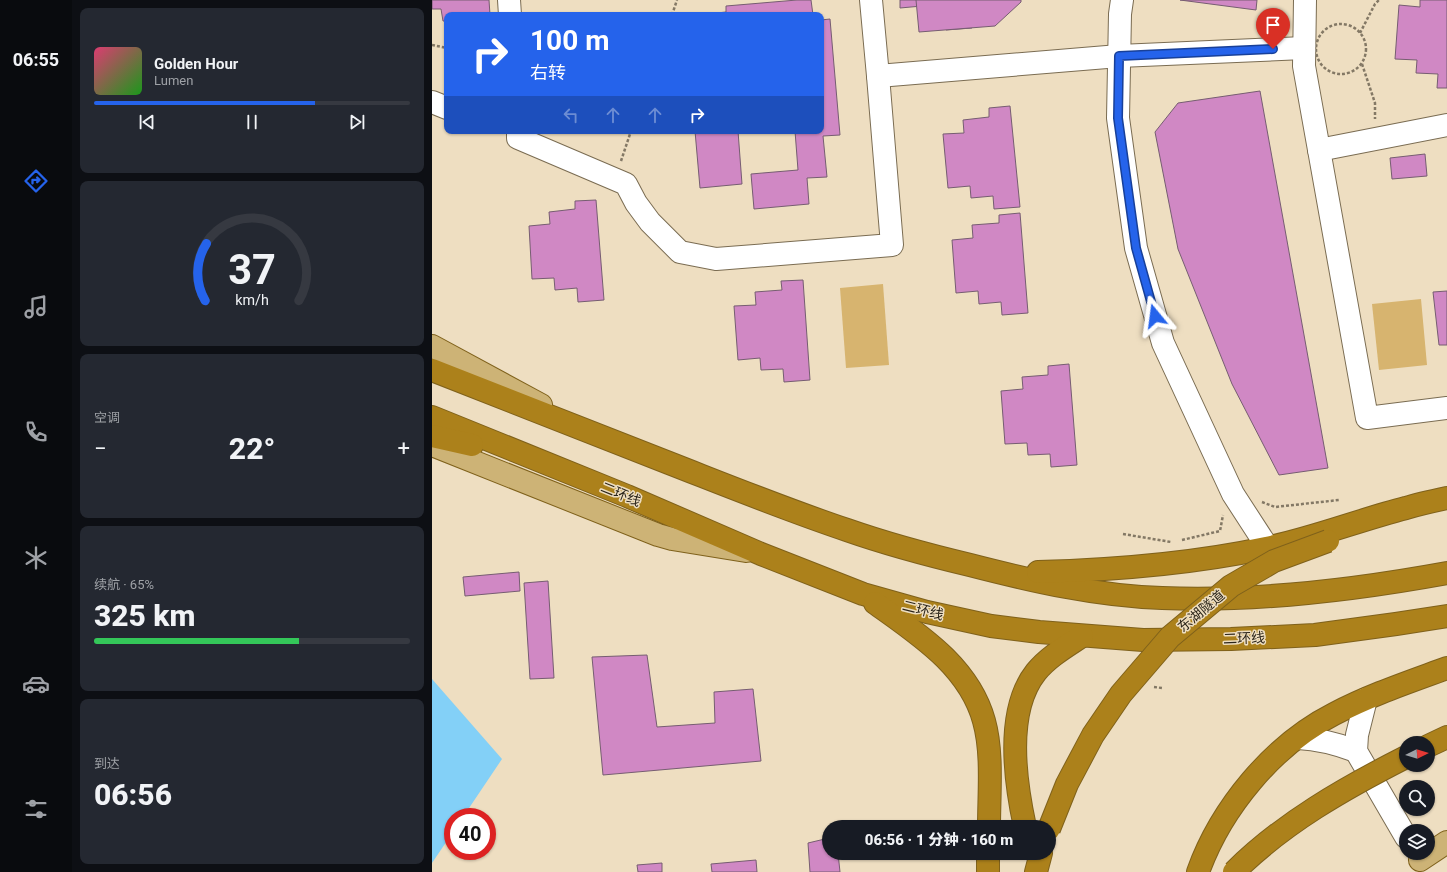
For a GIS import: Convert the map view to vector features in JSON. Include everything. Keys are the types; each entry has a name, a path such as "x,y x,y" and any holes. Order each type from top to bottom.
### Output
{"highway":[{"path":"432,370 769,503 847,530 917,552 1001,573 1090,591 1161,598 1229,598 1387,584 1447,573"},
{"name":"二环线","path":"432,417 627,496 762,554 863,594 927,612 991,626 1082,636 1150,640 1231,639 1315,635 1447,616"},
{"path":"432,436 537,460"},
{"path":"1001,573 1089,570 1162,565 1213,559 1268,548 1406,507 1447,498"},
{"path":"1328,541 1447,506"},
{"name":"东湖隧道","path":"1053,820 1067,784 1093,735 1121,694 1170,636 1231,586 1274,561 1328,541 1447,512"},
{"path":"863,594 926,640 946,658 962,677 974,697 984,721 989,752 989,820"},
{"path":"1023,820 1020,805 1016,766 1015,734 1019,708 1025,690 1036,672 1056,653 1082,636"},
{"path":"1198,872 1212,841 1227,814 1241,794 1277,754 1333,714 1366,699 1447,668"},
{"path":"1435,743 1447,737"},
{"path":"1234,872 1297,820 1358,782 1399,761"},
{"path":"988,860 988,872"},
{"path":"1033,860 1036,872"},
{"path":"1036,872 1039,860"}],"main road":[{"path":"432,346 598,436"},
{"path":"432,445 658,535 672,539 762,554"},
{"path":"1420,862 1447,842"}],"street":[{"path":"508,0 510,12"},
{"path":"514,134 626,184 636,203 650,222 680,252 716,260 892,245 871,0"},
{"path":"1122,0 1120,14 1118,118 1136,248 1163,343 1233,494 1268,548"},
{"path":"1305,0 1304,66 1367,418 1447,408"},
{"path":"878,76 1119,56 1304,48"},
{"path":"432,102 444,107"},
{"path":"1319,150 1447,125"},
{"path":"1366,699 1356,735 1356,751 1399,825"},
{"path":"1298,738 1317,739 1356,751"}],"path":[{"path":"673,12 677,0"},
{"path":"1360,32 1375,4 1379,0"},
{"path":"1337,24 1346,24 1360,32 1366,48 1362,64 1349,74 1341,75 1326,69 1320,63 1317,56 1316,47 1322,32 1337,24"},
{"path":"432,45 444,47"},
{"path":"1362,64 1375,103 1375,139"},
{"path":"614,179 630,134"},
{"path":"1261,501 1275,507 1339,500"},
{"path":"1181,540 1220,531 1224,511"},
{"path":"1123,534 1174,542"}],"shaded area":[{"path":"883,284 889,365 846,368 840,288"},
{"path":"1421,299 1427,365 1379,370 1372,304"}],"water":[{"path":"432,679 502,759 469,808 444,808 444,845 432,863"}],"building":[{"path":"432,0 489,0 490,12 444,12 443,21 441,9 432,9"},
{"path":"811,0 813,12 726,12 726,6"},
{"path":"900,0 970,0 972,28 946,30 945,17 923,18 922,6 900,8"},
{"path":"916,0 1021,0 1021,2 995,26 919,32"},
{"path":"1180,0 1257,0 1256,10"},
{"path":"1420,0 1447,0 1447,88 1437,88 1438,74 1416,73 1417,60 1395,59 1399,5 1420,7"},
{"path":"830,19 840,135 823,136 827,177 807,178 809,204 754,209 751,174 798,170 795,134 824,134 824,20"},
{"path":"1260,91 1328,468 1279,475 1232,384 1178,249 1155,132 1178,103"},
{"path":"1010,106 1020,207 994,209 993,196 971,198 970,186 948,188 943,134 964,133 963,120 989,117 989,108"},
{"path":"695,134 738,134 742,184 700,188"},
{"path":"1425,154 1427,176 1392,179 1390,158"},
{"path":"596,200 604,300 578,302 577,288 555,290 554,278 532,279 529,226 550,224 549,212 575,209 575,201"},
{"path":"1020,213 1028,313 1002,315 1001,302 979,304 978,291 956,293 952,240 973,238 972,225 999,223 999,215"},
{"path":"803,280 810,380 784,382 783,369 761,370 760,358 738,360 734,306 756,305 755,292 782,290 781,281"},
{"path":"1447,291 1447,345 1439,345 1433,292"},
{"path":"1069,364 1077,465 1051,467 1050,454 1028,455 1027,443 1005,444 1001,391 1023,389 1022,377 1048,375 1048,366"},
{"path":"519,572 520,591 465,596 463,577"},
{"path":"548,581 554,678 530,679 524,583"},
{"path":"647,655 657,727 715,723 714,692 753,689 761,761 603,775 592,657"},
{"path":"822,840 822,860 839,860 840,872 810,872 808,843"},
{"path":"756,860 757,872 712,872 711,864"},
{"path":"662,863 662,872 638,872 637,865"}],"route":[{"path":"1155,316 1136,248 1118,118 1119,56 1273,49"}]}
